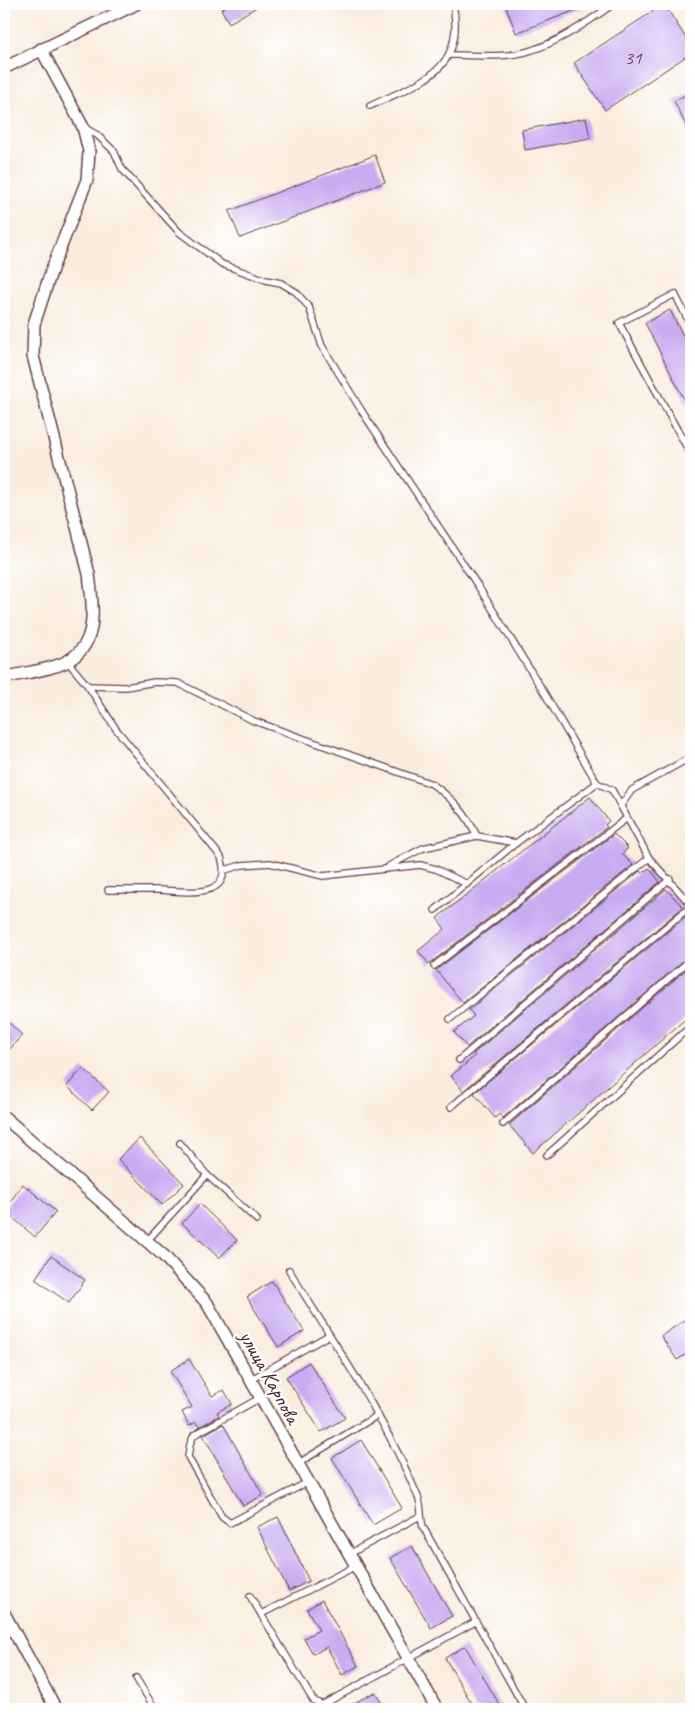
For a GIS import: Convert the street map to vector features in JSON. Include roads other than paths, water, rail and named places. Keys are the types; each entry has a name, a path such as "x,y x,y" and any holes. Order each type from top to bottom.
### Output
{"street":[{"path":"4,68 136,4"},
{"path":"4,678 50,668 67,661 81,652 91,634 93,607 89,574 33,356 34,324 52,269 87,180 89,151 83,128 41,49"},
{"name":"улица Карпова","path":"4,1117 164,1256 207,1303 437,1709"},
{"path":"4,1613 56,1709"}],"lane":[{"path":"370,106 436,72 451,55 457,25 453,4"},
{"path":"451,55 495,56 532,51 564,36 614,4"},
{"path":"83,128 97,135 114,152 122,169 179,232 222,264 289,287 309,307 322,346 363,413 478,586 545,694 596,783 612,790 650,858 670,879 691,906 451,1107"},
{"path":"691,326 675,294 619,323 691,455"},
{"path":"67,661 88,686 116,729 221,857 225,870 220,883 208,891 193,893 160,890 108,890"},
{"path":"88,686 126,687 155,682 178,683 254,721 432,784 455,801 468,817 477,836"},
{"path":"621,805 632,790 691,757"},
{"path":"435,910 516,843 596,783"},
{"path":"434,966 627,818"},
{"path":"385,868 423,848 477,836 516,843"},
{"path":"450,1019 650,858"},
{"path":"225,870 242,865 270,862 323,876 420,865 436,869 466,884"},
{"path":"459,1060 670,879"},
{"path":"503,1124 691,959"},
{"path":"547,1155 691,1026"},
{"path":"180,1143 207,1175 257,1220"},
{"path":"148,1242 207,1175"},
{"path":"289,1270 378,1415 419,1499 420,1516 423,1526 523,1709"},
{"path":"250,1380 329,1335"},
{"path":"260,1398 194,1435 190,1444 188,1457 222,1517 230,1523 308,1482"},
{"path":"297,1464 378,1415"},
{"path":"348,1554 420,1516"},
{"path":"261,1614 356,1566"},
{"path":"250,1596 313,1700 322,1705 409,1660 476,1622"},
{"path":"136,1678 155,1709"}]}
